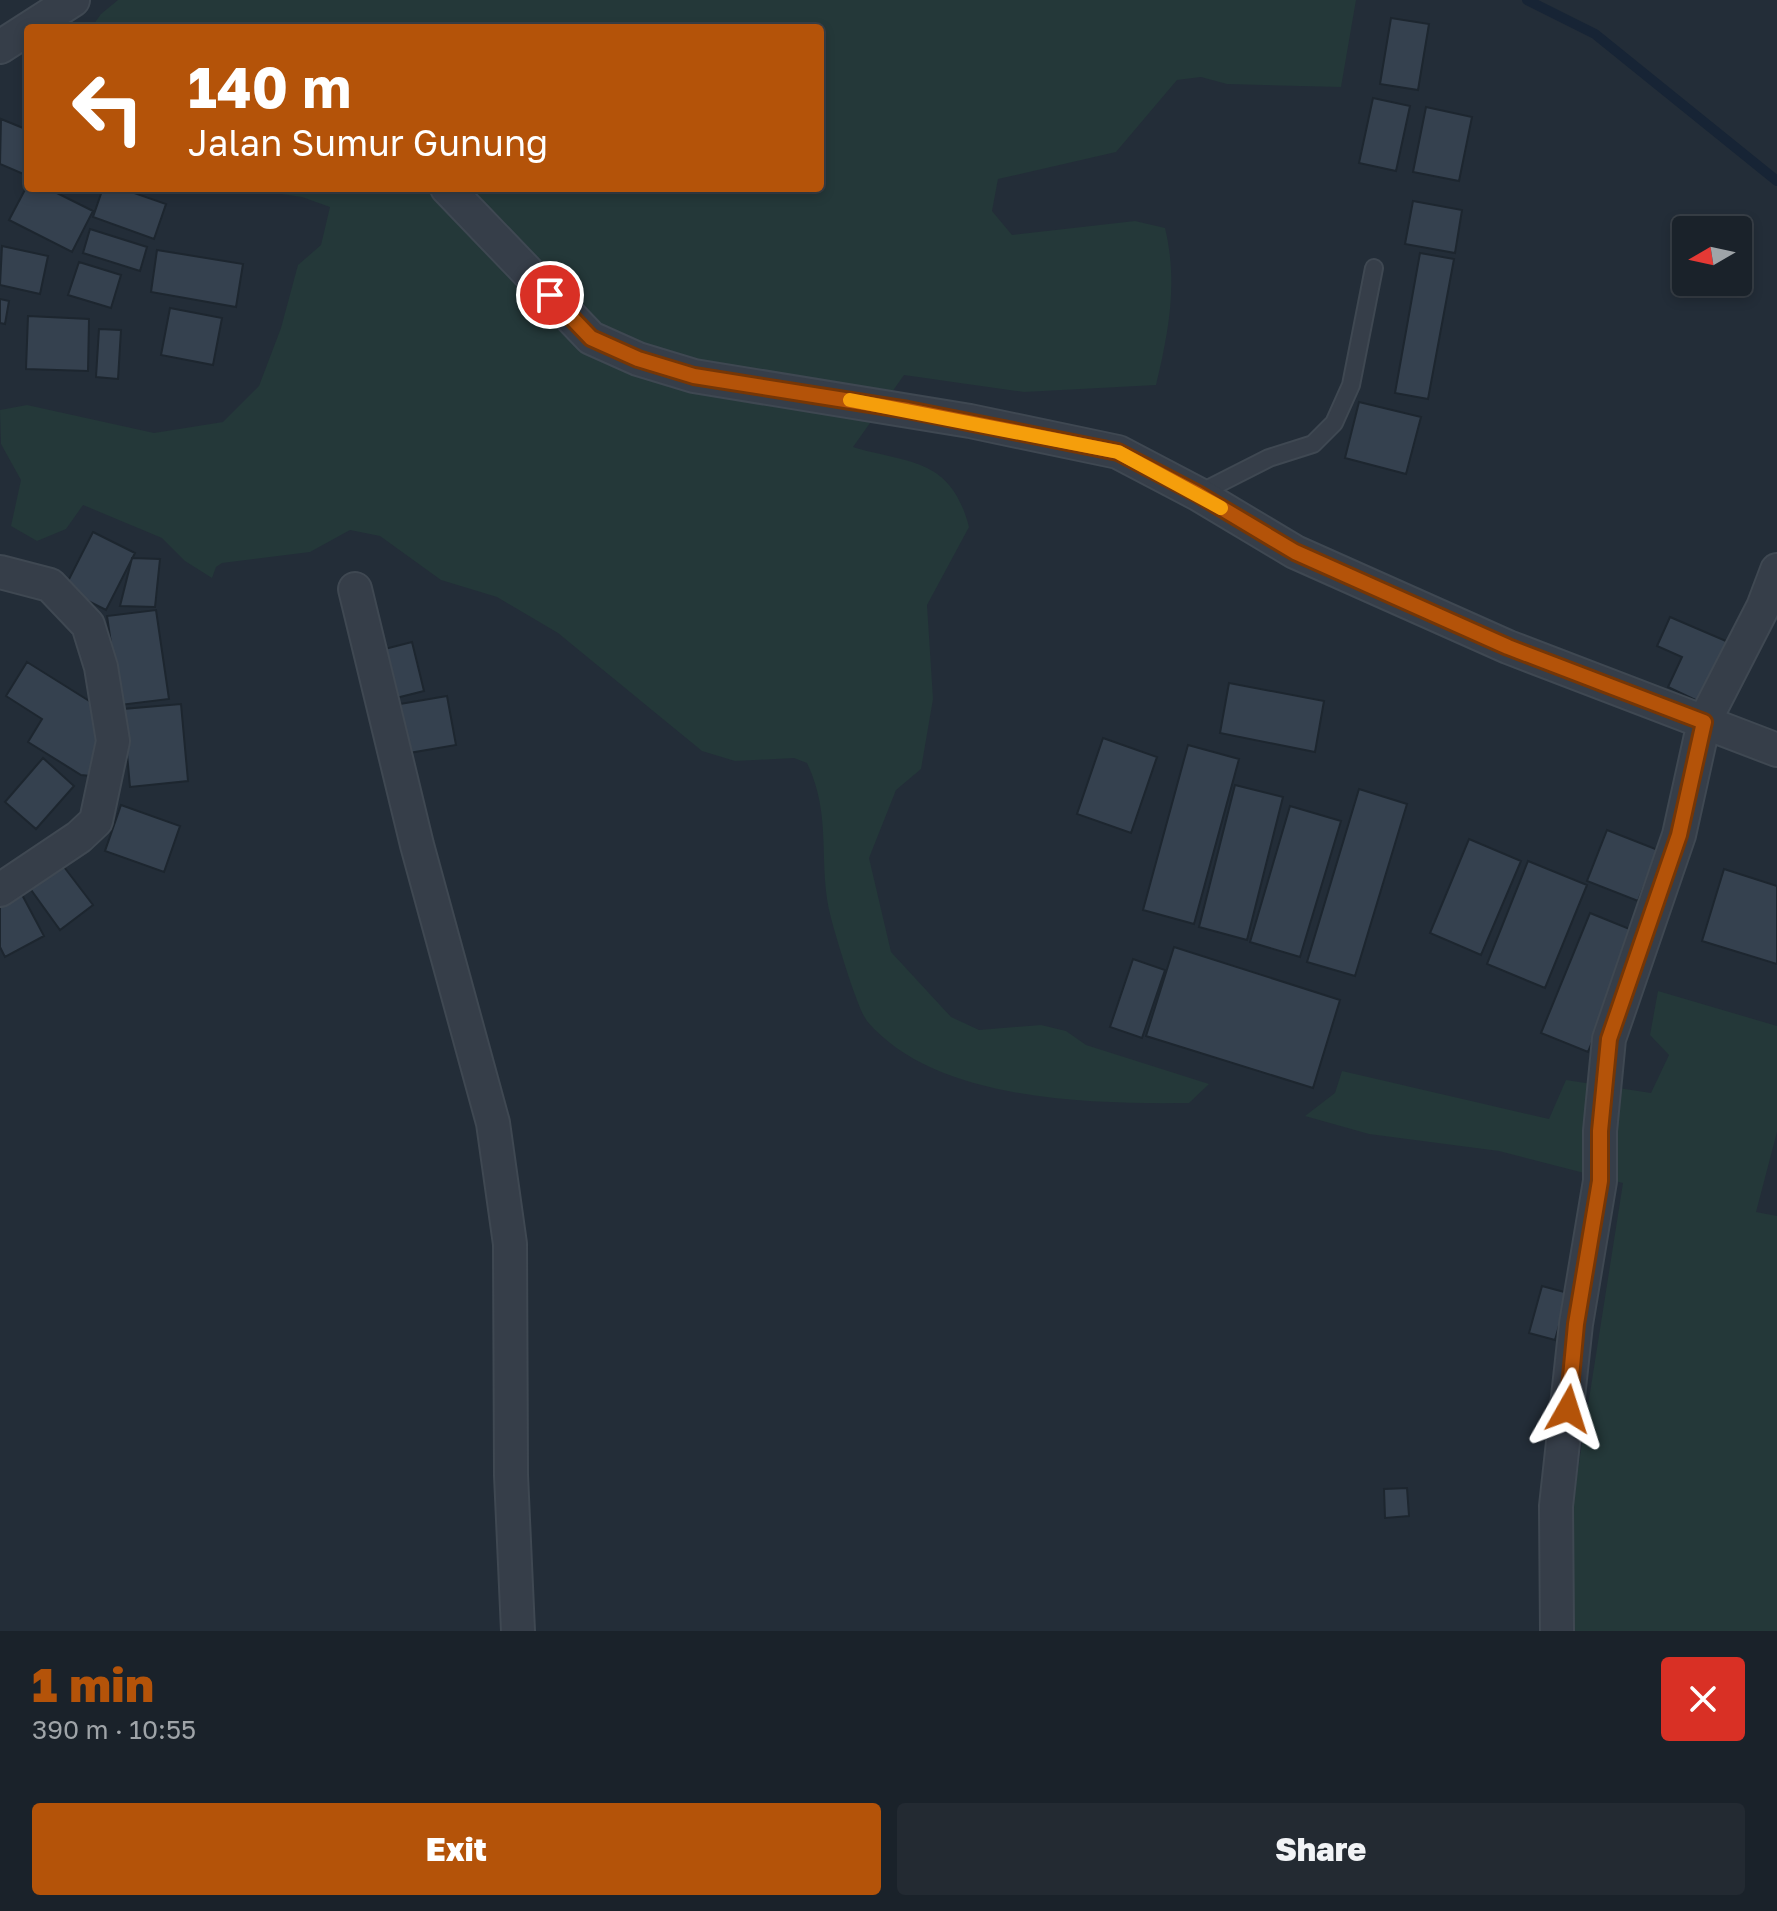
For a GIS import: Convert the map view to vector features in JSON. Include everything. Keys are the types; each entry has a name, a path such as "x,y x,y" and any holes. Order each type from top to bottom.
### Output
{"street":[{"path":"32,24 73,0"},
{"path":"451,192 591,338 638,359 694,376 908,410 1118,452 1198,494 1295,552 1508,647 1777,750"},
{"path":"1557,1631 1556,1506 1576,1324 1600,1181 1600,1131 1609,1039 1679,835 1704,722 1763,607 1777,570"},
{"path":"0,572 50,585 88,625 101,667 113,741 96,821 79,837 0,890"},
{"path":"355,589 417,845 493,1123 510,1244 511,1475 518,1631"}],"lane":[{"path":"1198,494 1269,458 1313,444 1334,423 1351,385 1374,268"}],"green space":[{"path":"118,0 1356,0 1341,87 1227,84 1201,77 1177,80 1116,152 998,179 992,211 1012,235 1135,221 1165,228 1171,268 1170,306 1156,385 1024,392 904,375 853,447 910,461 939,475 961,504 969,527 927,605 933,699 921,769 896,790 869,858 891,952 951,1017 979,1030 1041,1025 1066,1031 1086,1045 1209,1084 1189,1103 1062,1099 973,1083 932,1068 896,1048 867,1021 842,956 827,898 820,803 807,763 794,758 735,761 702,751 558,633 497,597 441,580 380,536 350,530 310,552 222,563 216,567 212,578 185,561 162,538 83,505 66,529 37,541 11,526 21,480 1,444 0,410 27,405 154,433 223,422 259,386 281,328 298,265 321,245 330,207 302,197 268,192 824,192 824,24 94,24"},
{"path":"1658,991 1777,1026 1777,1132 1756,1212 1777,1216 1777,1631 1573,1631 1573,1501 1623,1183 1499,1151 1369,1134 1305,1116 1335,1093 1342,1071 1549,1119 1566,1080 1651,1093 1669,1055 1650,1035"}],"building":[{"path":"1391,18 1429,24 1418,90 1380,84"},
{"path":"1373,98 1410,106 1396,171 1359,163"},
{"path":"1426,107 1472,117 1459,181 1413,172"},
{"path":"1,119 24,128 24,174 0,164"},
{"path":"24,192 55,192 93,211 72,252 9,220"},
{"path":"102,192 132,192 166,204 154,239 93,217"},
{"path":"1413,201 1462,210 1455,253 1405,244"},
{"path":"90,229 147,247 140,271 83,253"},
{"path":"2,246 48,256 40,294 0,285"},
{"path":"157,250 243,264 236,307 151,292"},
{"path":"1420,253 1454,259 1428,399 1395,393"},
{"path":"79,262 121,275 111,308 68,295"},
{"path":"0,299 9,301 5,324 0,323"},
{"path":"170,308 222,318 213,365 161,355"},
{"path":"28,316 89,319 88,371 26,369"},
{"path":"99,329 121,330 118,379 96,377"},
{"path":"1359,402 1421,417 1406,474 1345,458"},
{"path":"93,532 135,553 106,610 64,589"},
{"path":"132,558 160,559 155,607 120,606"},
{"path":"156,610 169,699 120,705 107,616"},
{"path":"1670,617 1733,644 1706,705 1668,687 1682,657 1657,646"},
{"path":"412,642 424,691 388,700 377,651"},
{"path":"27,662 102,709 91,776 81,775 28,742 42,719 6,696"},
{"path":"1229,683 1324,701 1315,752 1220,733"},
{"path":"447,696 456,745 409,753 400,704"},
{"path":"181,704 188,781 130,787 123,709"},
{"path":"1103,738 1157,757 1131,833 1077,814"},
{"path":"1188,745 1239,759 1194,924 1143,910"},
{"path":"43,758 74,786 36,829 5,802"},
{"path":"1235,785 1283,797 1247,940 1199,927"},
{"path":"1359,789 1407,804 1355,976 1307,962"},
{"path":"121,805 180,826 164,872 105,851"},
{"path":"1290,806 1341,821 1300,957 1250,942"},
{"path":"1607,830 1658,850 1638,901 1587,881"},
{"path":"1469,839 1521,861 1481,955 1430,933"},
{"path":"1528,861 1587,885 1545,988 1487,964"},
{"path":"61,863 93,905 60,930 29,887"},
{"path":"1724,869 1777,886 1777,964 1702,941"},
{"path":"20,891 44,936 5,957 0,947 0,901"},
{"path":"1590,913 1637,932 1588,1052 1541,1033"},
{"path":"1174,947 1340,1000 1313,1088 1146,1036"},
{"path":"1133,959 1165,970 1142,1038 1110,1027"},
{"path":"1542,1286 1568,1293 1555,1340 1529,1333"},
{"path":"1407,1488 1409,1516 1385,1518 1384,1489"}],"waterway":[{"path":"1527,0 1595,34 1777,181"}],"slow traffic":[{"path":"850,400 1118,452 1221,508"}],"route":[{"path":"550,295 591,338 638,359 694,376 783,388 970,421 1118,452 1198,494 1295,552 1508,647 1704,722 1679,835 1636,952 1609,1039 1600,1131 1600,1181 1576,1324 1568,1409"}]}
